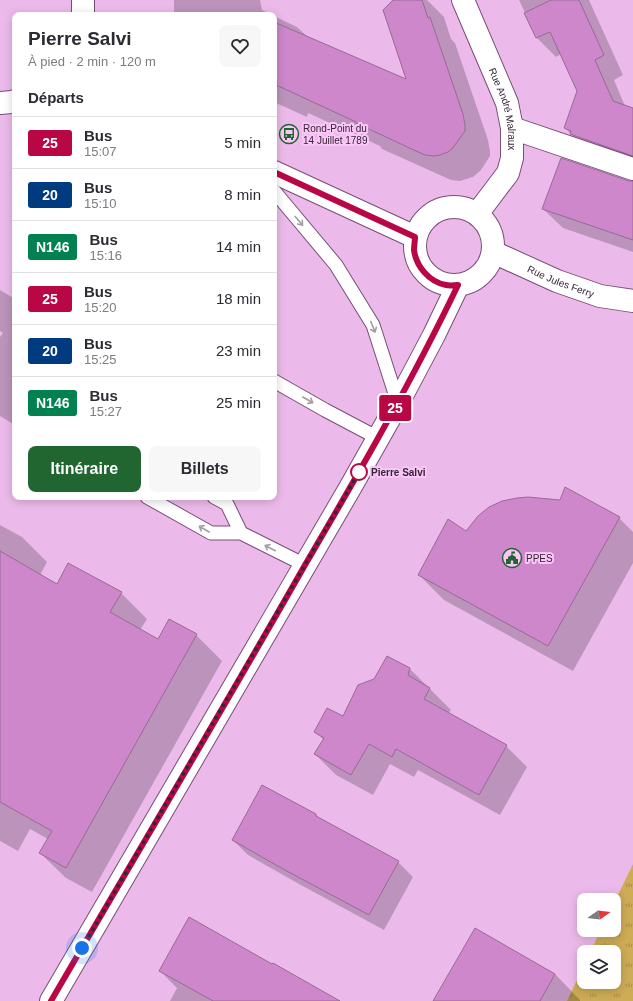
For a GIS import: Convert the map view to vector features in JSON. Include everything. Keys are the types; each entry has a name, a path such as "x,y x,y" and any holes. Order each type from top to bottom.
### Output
{"street":[{"path":"83,0 83,12"},
{"name":"Rue André Malraux","path":"463,0 507,103 512,128 512,158 508,173 477,214"},
{"path":"0,103 12,102"},
{"path":"512,128 633,169"},
{"path":"277,173 415,237"},
{"path":"452,206 466,208 477,214 491,231 493,252 489,264 481,275 470,282 458,285 446,285 434,280 424,272 417,262 414,250 415,237 420,225 428,215 440,208 452,206"},
{"name":"Rue Jules Ferry","path":"493,252 557,281 600,296 633,301"},
{"path":"51,1001 398,403 458,285"}],"lane":[{"path":"277,195 336,265 373,325 398,403"},
{"path":"277,383 378,438"},
{"path":"152,500 211,533 241,533 305,565"},
{"path":"220,500 227,504 241,533"}],"green space":[{"path":"633,864 633,1001 567,1001 577,980 577,989 621,989 621,945 594,945 598,937 621,937 621,893 619,893"}],"building":[{"path":"393,0 422,0 428,18 430,17 463,114 465,125 465,131 452,149 448,152 434,156 425,155 277,85 277,23 406,79 383,10"},
{"path":"551,0 579,0 604,55 595,60 613,101 633,108 633,156 570,134 571,131 564,128 577,91 550,32 536,38 524,13"},
{"path":"561,158 629,181 633,181 633,240 542,209"},
{"name":"PPES","path":"565,487 620,517 548,646 418,575 448,519 466,531 478,516 489,507 502,501 528,497 560,500"},
{"path":"0,551 57,584 68,563 122,592 110,612 158,639 169,619 197,634 66,868 39,853 52,831 0,802"},
{"path":"387,656 410,668 408,675 430,688 424,699 507,745 479,795 396,749 392,757 369,744 351,775 314,754 324,738 314,732 327,708 343,716 358,685 374,679"},
{"path":"262,785 399,861 369,915 232,840"},
{"path":"189,917 340,1001 213,1001 159,971"},
{"path":"475,928 555,974 540,1001 433,1001"}],"bus line":[{"name":"25","path":"51,1001 350,488 405,389 458,285 446,285 434,280 424,272 417,262 414,250 415,237 277,173"}],"place":[{"name":"Rond-Point du 14 Juillet 1789","path":"289,134"},
{"name":"Pierre Salvi","path":"359,472"},
{"name":"PPES","path":"512,558"}],"route":[{"path":"82,948 359,472"}]}
